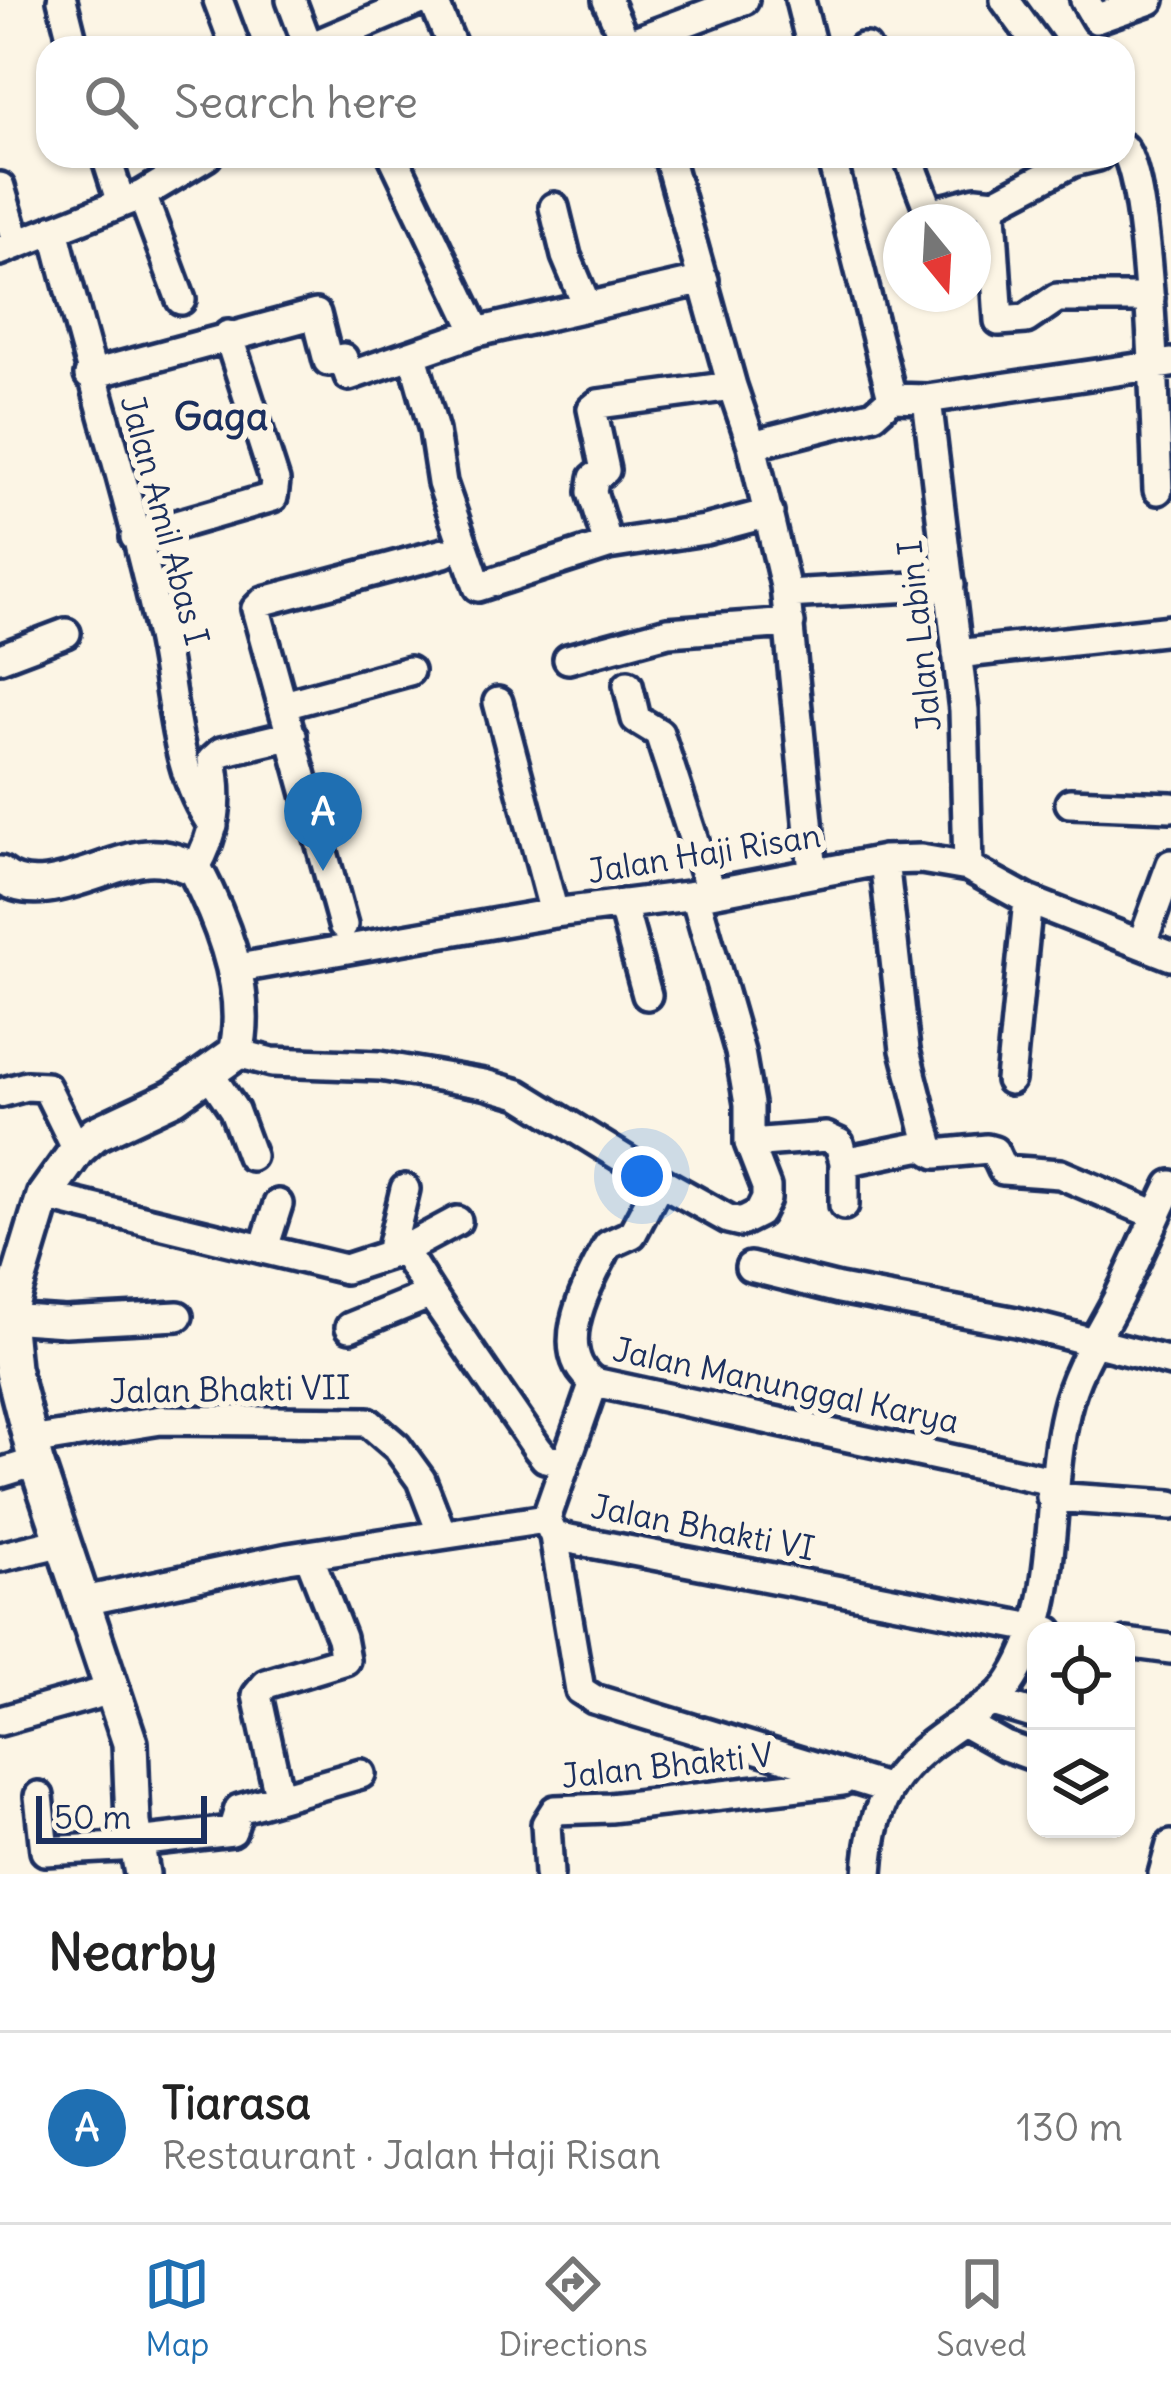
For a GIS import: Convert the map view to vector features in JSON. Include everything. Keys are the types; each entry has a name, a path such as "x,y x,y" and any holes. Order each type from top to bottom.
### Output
{"street":[{"path":"62,0 71,36"},
{"path":"218,0 232,36"},
{"path":"290,0 304,36"},
{"path":"337,36 422,0"},
{"path":"434,0 448,36"},
{"path":"607,0 623,36"},
{"path":"652,36 744,0"},
{"path":"800,0 809,36"},
{"path":"1005,0 1031,36"},
{"path":"1085,0 1096,19 1150,0"},
{"path":"113,168 182,299"},
{"path":"0,187 9,248 132,199 186,168"},
{"path":"399,168 477,332"},
{"path":"678,168 786,594 813,872"},
{"path":"834,168 892,398"},
{"path":"913,168 930,213 976,201 995,203"},
{"path":"1034,168 995,203 992,213 995,303 1001,323 1025,320 1057,298 1150,298"},
{"path":"1134,168 1162,363 1158,490"},
{"path":"554,207 566,256 587,306"},
{"name":"Jalan Amil Abas I","path":"54,229 160,632 188,779 197,804 213,826"},
{"path":"89,375 316,314 328,361 343,358 350,376 477,332 704,280"},
{"path":"136,537 273,497 275,482 228,335"},
{"path":"413,356 434,431 442,483 478,587 608,544 705,530 769,514"},
{"path":"752,445 874,414 892,398 927,399 1162,363"},
{"path":"608,544 591,485 605,470 592,409 598,404 732,386"},
{"name":"Jalan Labin I","path":"927,399 967,751 968,867"},
{"path":"344,925 256,609 263,602 444,553"},
{"path":"786,594 950,585"},
{"path":"568,659 668,632 790,623"},
{"path":"957,654 1171,629"},
{"path":"0,658 66,633"},
{"path":"284,706 409,671"},
{"path":"139,1854 130,1743 33,1452 12,1368 7,1318 10,1267 44,1196 76,1150 94,1134 174,1097 223,1063 380,1066 519,1094 728,1219 741,1222 759,1213 766,1187 749,1143 749,1103 740,1052 703,894 659,733 636,719 628,685"},
{"path":"498,702 554,914"},
{"path":"195,869 212,840 218,796 212,760 220,752 292,735"},
{"path":"1070,802 1171,807"},
{"path":"2,879 34,885 68,880 140,858 170,858 195,869 232,969 240,1019 223,1063 251,1156"},
{"path":"884,860 904,1050 927,1145 936,1154 987,1148 994,1151 1003,1170 1060,1174 1165,1202 1091,1344 1066,1408 1052,1489 1043,1622"},
{"name":"Jalan Haji Risan","path":"232,969 554,914 703,894 884,860 968,867 1028,900 1171,956"},
{"path":"1142,944 1171,864"},
{"path":"1010,1080 1028,900"},
{"path":"622,904 647,995"},
{"path":"0,1093 46,1087 76,1150"},
{"path":"749,1143 826,1137 839,1143 844,1205"},
{"path":"844,1162 927,1145"},
{"name":"Jalan Manunggal Karya","path":"660,1181 632,1234 608,1245 575,1316 577,1358 594,1382 1052,1489 1171,1505"},
{"path":"405,1189 392,1244 403,1250 537,1448 545,1458 566,1462"},
{"path":"44,1196 345,1270 403,1250 457,1221"},
{"path":"264,1248 278,1204"},
{"path":"750,1267 838,1289 1016,1322 1171,1362"},
{"path":"350,1327 431,1294"},
{"path":"7,1318 65,1322 178,1316"},
{"path":"594,1382 550,1527 580,1690 594,1699 886,1788"},
{"name":"Jalan Bhakti VII","path":"0,1473 33,1452 161,1420 355,1419 368,1422 398,1447 422,1480 442,1534"},
{"name":"Jalan Bhakti VI","path":"84,1601 442,1534 550,1527 1027,1626"},
{"path":"0,1557 63,1542"},
{"path":"279,1796 257,1696 266,1684 345,1660 309,1556"},
{"path":"1135,1644 1171,1648"},
{"path":"868,1874 886,1788 928,1744 992,1702 1012,1682 1027,1656"},
{"path":"0,1721 115,1689"},
{"path":"992,1702 1027,1712"},
{"path":"962,1722 1027,1754"},
{"path":"39,1796 45,1851 139,1854 232,1831 239,1809 361,1774"},
{"name":"Jalan Bhakti V","path":"549,1874 546,1824 555,1810 852,1780"},
{"path":"1162,1874 1171,1845"}],"place":[{"name":"Tiarasa","path":"323,871"}],"district":[{"name":"Gaga","path":"221,416"}]}
